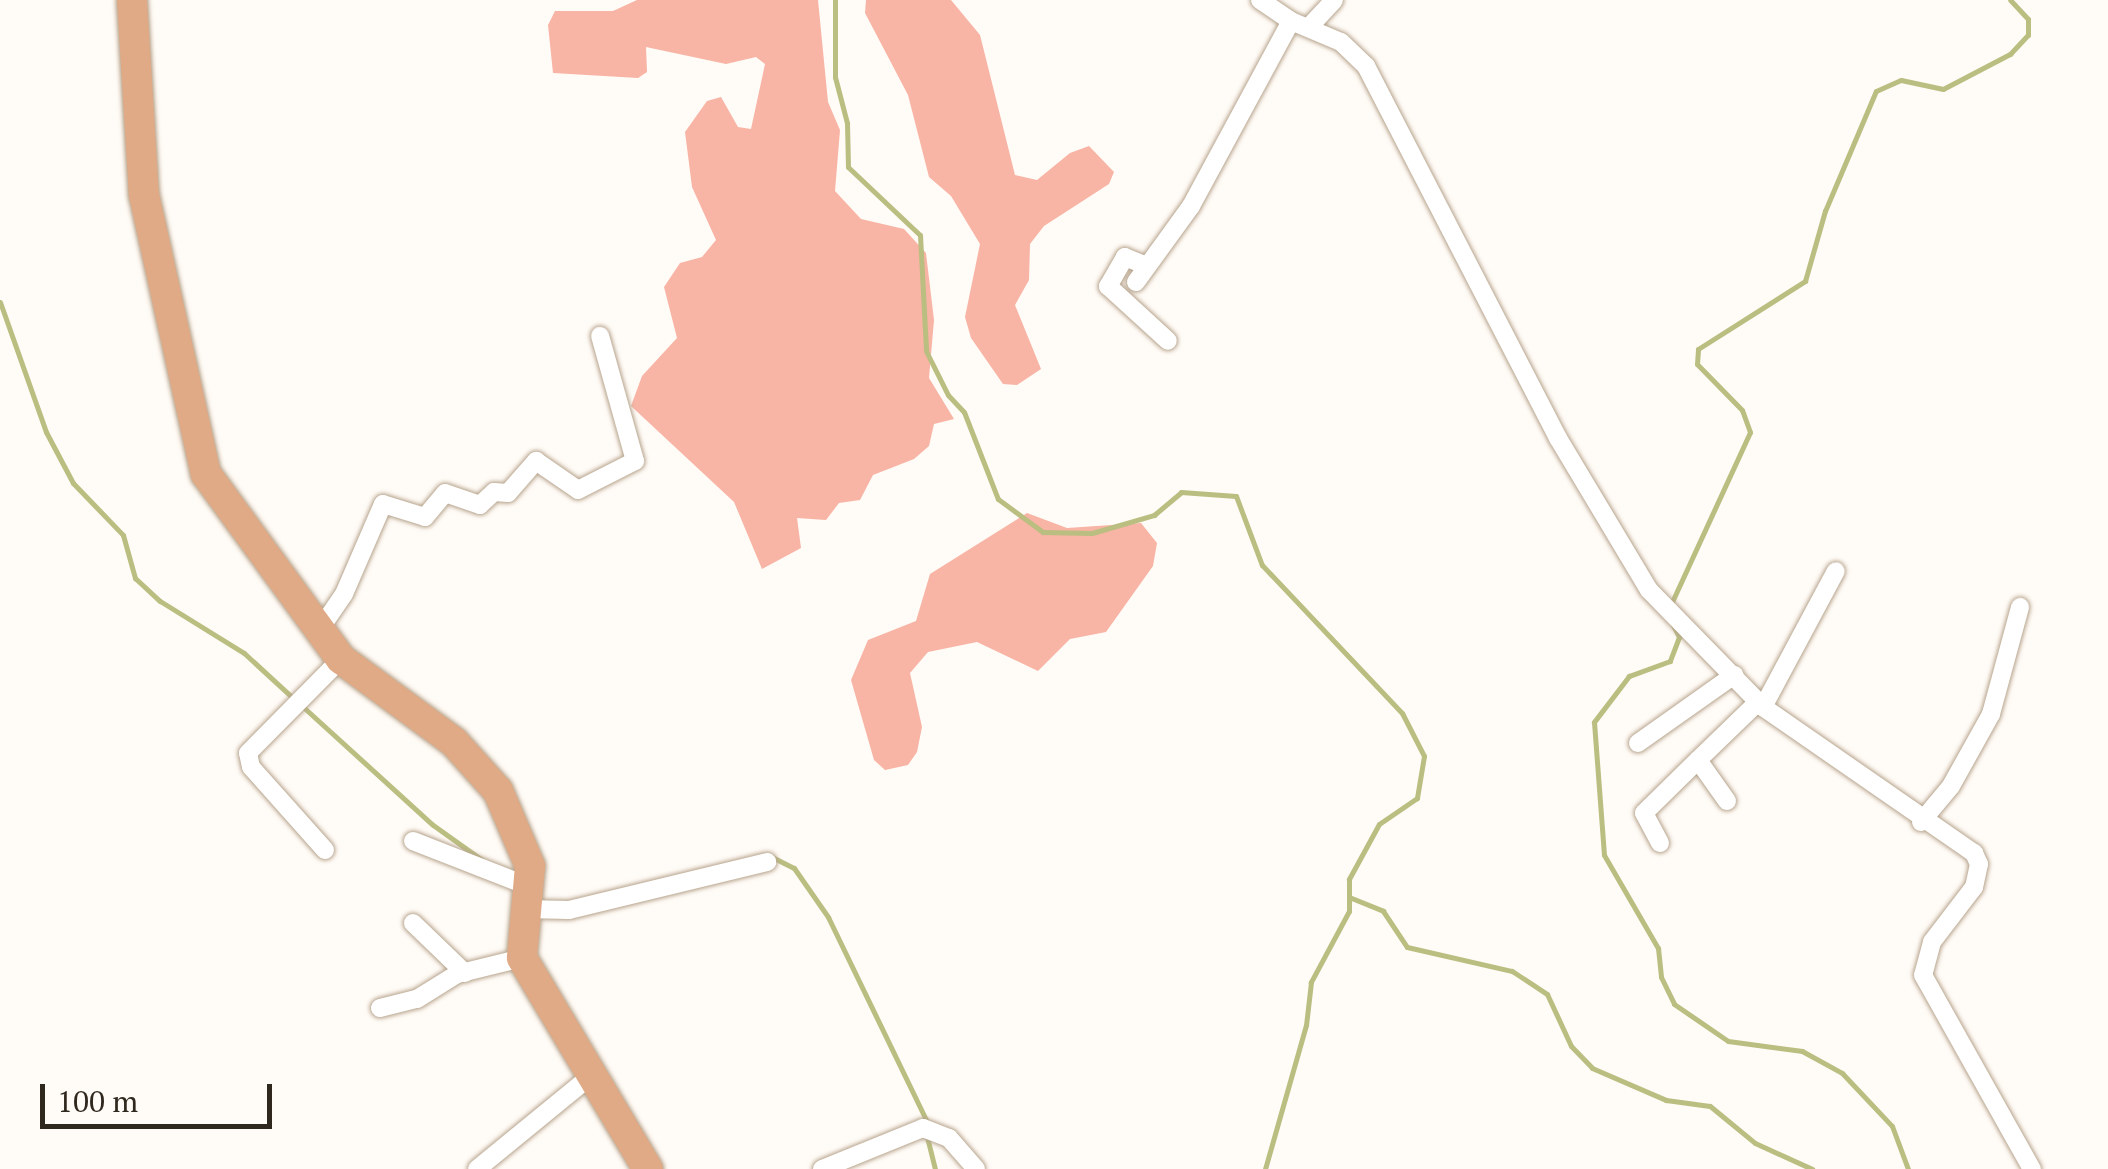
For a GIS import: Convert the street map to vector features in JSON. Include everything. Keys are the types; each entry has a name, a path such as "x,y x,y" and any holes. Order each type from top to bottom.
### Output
{"main road":[{"path":"132,0 141,176 194,435 215,491 341,659 454,742 498,791 521,835 526,898 522,958 648,1169"}],"street":[{"path":"1260,0 1341,42 1366,66 1558,438 1649,590 1760,704 1921,822 1974,853 1979,864 1966,901 1932,942 1923,975 2032,1169"},
{"path":"1136,282 1191,206 1300,24 1334,0"},
{"path":"1147,266 1125,257 1108,286 1168,341"},
{"path":"320,629 344,594 383,504 425,517 445,493 480,505 494,492 508,493 536,461 578,490 635,460 600,336"},
{"path":"1660,844 1644,813 1760,704 1836,571"},
{"path":"1921,822 1951,786 1990,714 2020,607"},
{"path":"325,850 251,767 248,753 341,659"},
{"path":"1638,742 1734,676"},
{"path":"1698,760 1727,801"},
{"path":"413,841 526,898 570,910 767,862"},
{"path":"414,923 465,973"},
{"path":"380,1008 416,999 465,973 522,958"},
{"path":"477,1169 592,1075"},
{"path":"822,1169 924,1128 948,1138 976,1169"}],"shaded area":[{"path":"637,0 818,0 828,102 840,130 835,191 861,219 904,229 926,253 934,320 929,378 954,419 934,424 929,446 914,459 873,475 860,500 839,503 826,520 797,518 801,548 762,569 734,502 631,406 642,376 677,338 664,287 680,263 702,257 716,240 692,187 685,132 707,101 721,97 738,127 751,129 765,64 756,57 726,64 646,47 647,72 638,78 553,73 548,25 555,11 613,11"},
{"path":"866,0 951,0 980,35 1015,175 1037,180 1070,153 1089,146 1114,172 1109,184 1044,226 1030,244 1029,280 1015,305 1041,369 1017,385 1003,384 971,338 965,317 980,244 951,196 929,177 908,95 865,13"},
{"path":"1027,513 1067,528 1141,523 1157,543 1153,566 1106,632 1070,639 1038,671 977,642 928,652 910,673 922,727 917,752 908,765 885,770 874,760 851,680 868,640 916,621 930,574"}],"waterway":[{"path":"835,0 835,77 847,123 848,167 920,235 926,351 948,395 964,412 998,499 1043,532 1092,533 1154,515 1181,492 1236,496 1262,565 1402,713 1424,756 1417,798 1379,824 1349,879 1349,911 1311,982 1306,1025 1265,1169"},
{"path":"1671,604 1750,432 1742,410 1697,364 1698,349 1805,281 1825,211 1876,91 1901,80 1943,89 2010,54 2028,35 2028,19 2010,0"},
{"path":"0,302 46,432 73,483 123,535 135,578 160,601 244,653 293,698"},
{"path":"1672,623 1679,637 1670,661 1629,676 1594,722 1604,855 1658,948 1661,977 1674,1004 1728,1041 1802,1051 1842,1073 1892,1126 1908,1169"},
{"path":"301,705 433,825 482,860"},
{"path":"772,857 794,868 828,917 927,1122"},
{"path":"1349,897 1383,911 1407,947 1512,971 1547,994 1571,1046 1592,1068 1666,1100 1710,1106 1755,1143 1812,1169"},
{"path":"926,1133 935,1169"}]}
